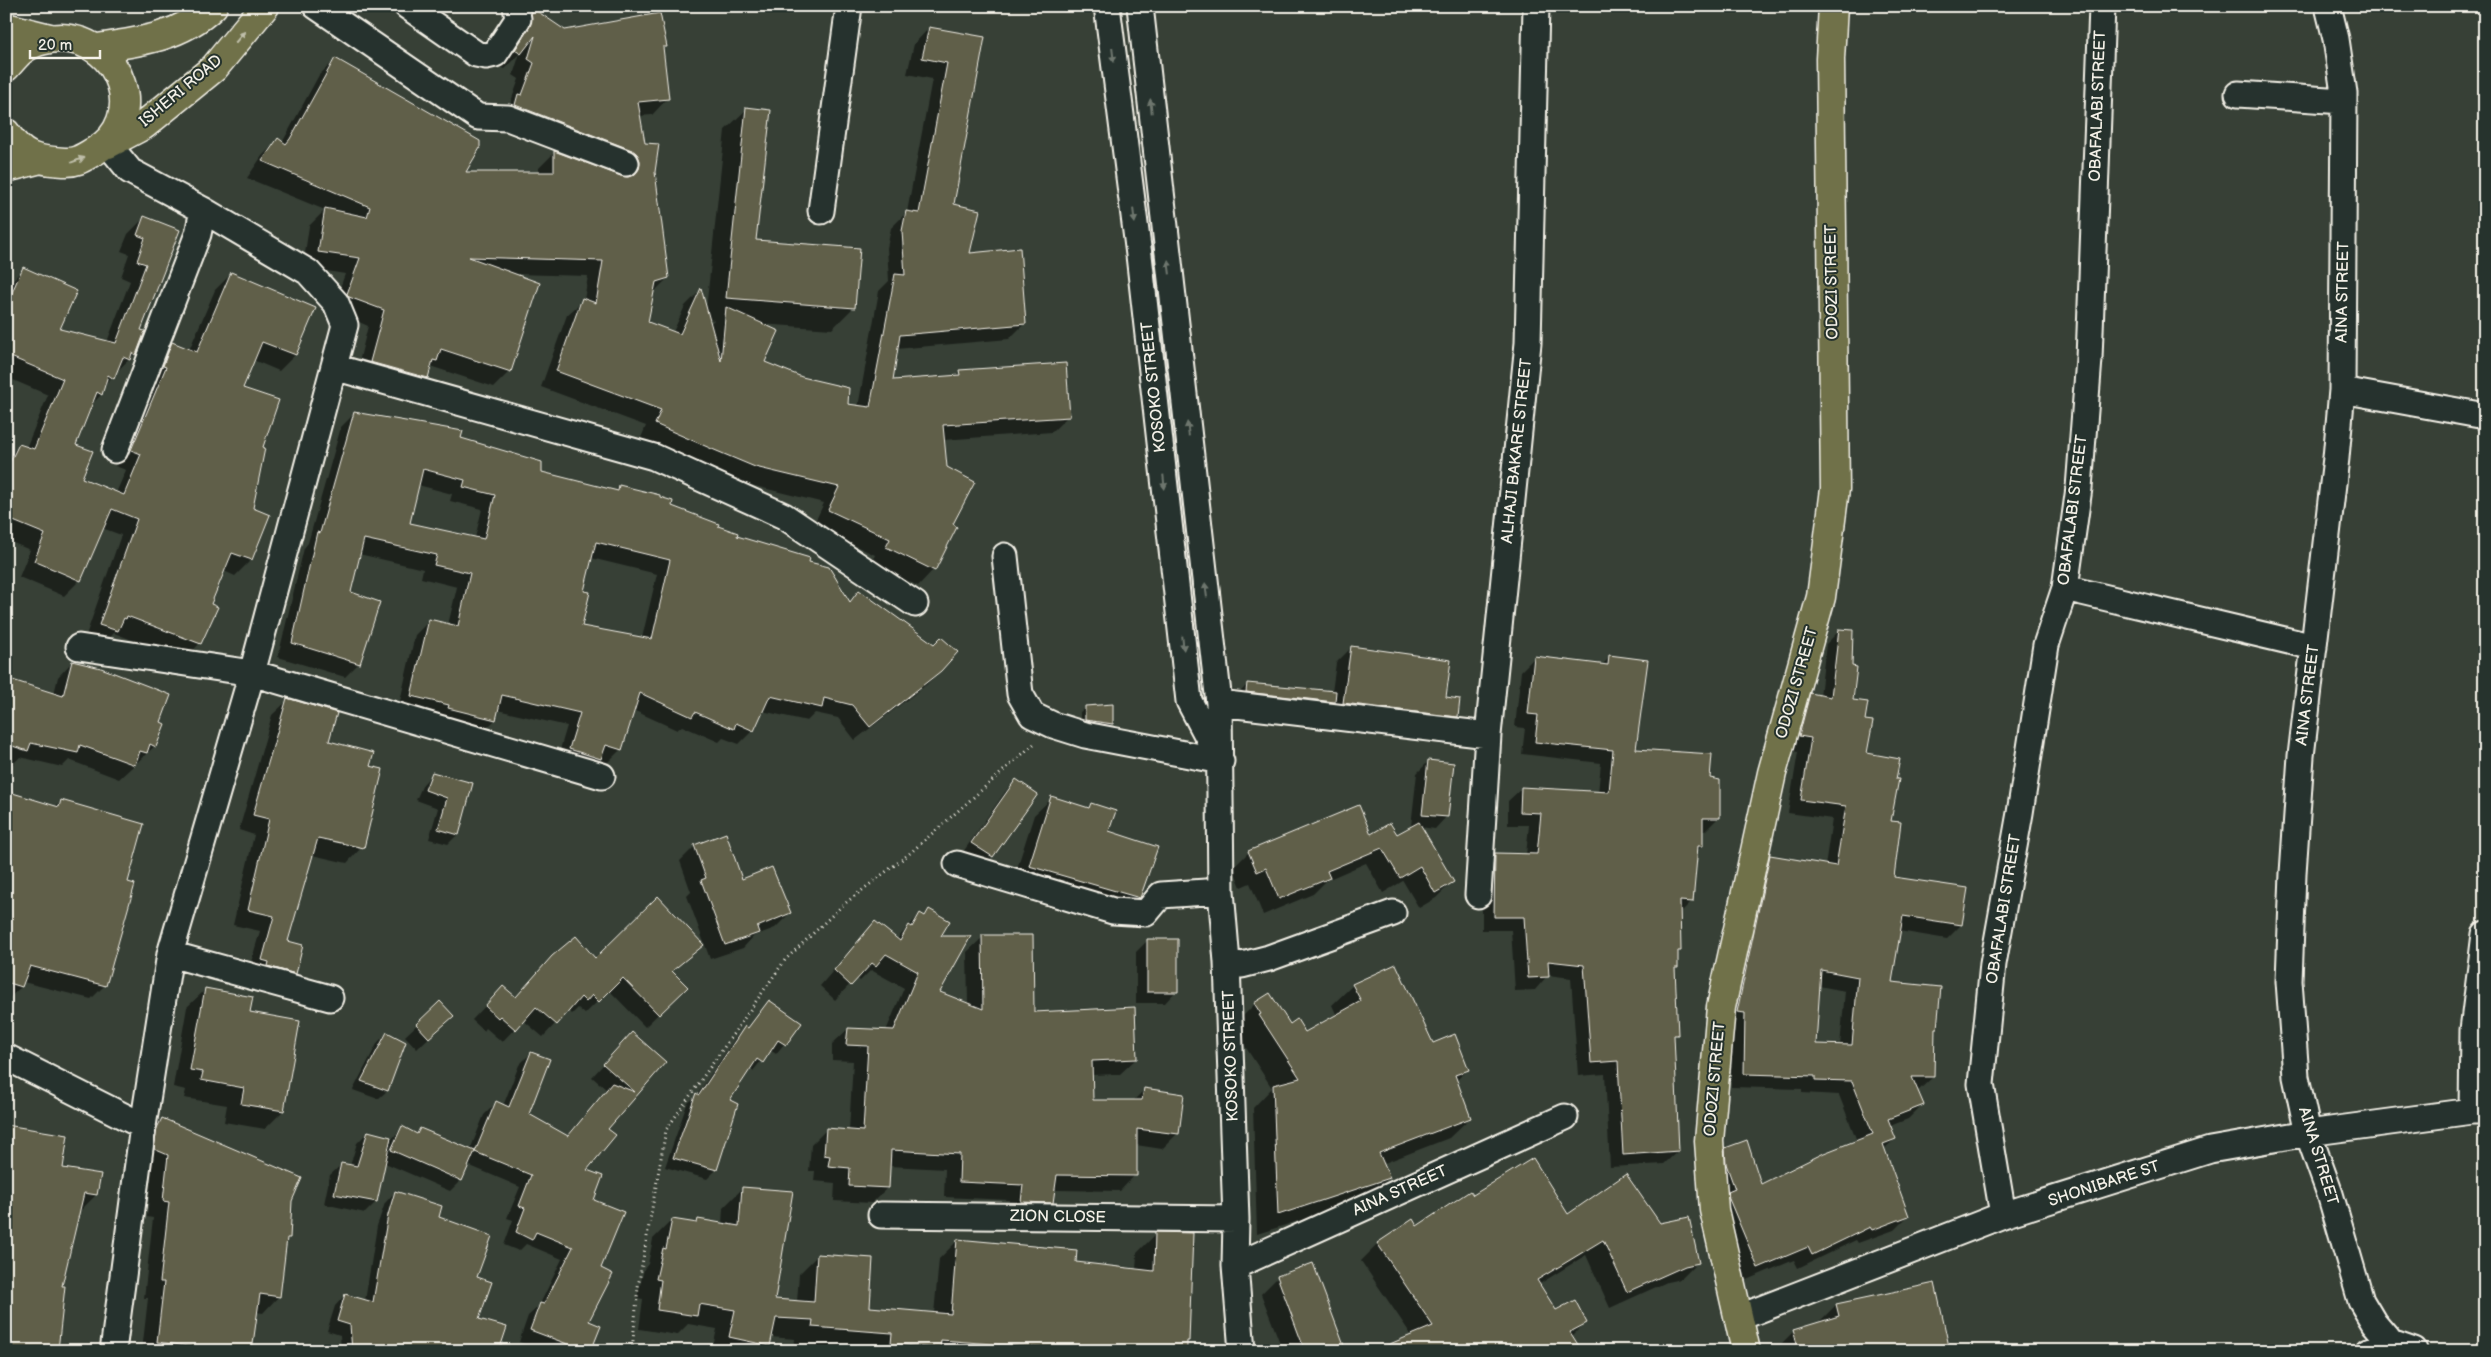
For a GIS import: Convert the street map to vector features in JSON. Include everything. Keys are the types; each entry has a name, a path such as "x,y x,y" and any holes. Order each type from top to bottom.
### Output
{"main road":[{"path":"97,48 152,40 200,19 213,6"},
{"name":"ISHERI ROAD","path":"6,133 16,146 37,160 75,163 144,125 214,68 265,6"},
{"name":"ODOZI STREET","path":"1746,1351 1714,1210 1709,1141 1721,1007 1772,773 1821,597 1834,489 1830,59 1833,6"},
{"name":"ISHERI ROAD","path":"6,26 50,38 74,38 97,48 116,68 124,94 122,121 108,144"},
{"name":"ISHERI ROAD","path":"6,67 25,47 50,38"},
{"path":"6,168 37,160"}],"street":[{"path":"316,6 478,117 508,118 626,163"},
{"path":"407,6 476,54 486,56 495,54 518,19 516,6"},
{"path":"821,211 848,6"},
{"name":"KOSOKO STREET","path":"1107,6 1138,245 1189,701 1221,761"},
{"name":"KOSOKO STREET","path":"1140,6 1219,703 1221,892 1227,962 1236,1219 1235,1266 1242,1351"},
{"name":"ALHAJI BAKARE STREET","path":"1478,895 1488,736 1528,343 1536,6"},
{"name":"OBAFALABI STREET","path":"2003,1215 1981,1084 1993,964 2020,812 2046,645 2065,588 2079,488 2089,359 2102,6"},
{"name":"AINA STREET","path":"2328,6 2336,39 2344,101 2342,390 2336,458 2301,756 2293,873 2289,980 2296,1077 2308,1133 2330,1194 2361,1302 2374,1323 2380,1347 2414,1351"},
{"path":"2238,94 2344,101"},
{"path":"108,144 130,172 203,210 308,272 336,302 344,324 252,673 170,954 143,1126 113,1351"},
{"path":"115,450 198,234 203,210"},
{"path":"334,367 654,457 784,516 915,604"},
{"path":"2342,390 2485,416"},
{"path":"1005,556 1020,694 1032,715 1053,725 1085,735 1221,761"},
{"path":"2065,588 2314,647"},
{"path":"78,647 252,673 602,776"},
{"path":"1219,703 1488,736"},
{"path":"957,864 1113,911 1146,913 1162,895 1221,892"},
{"path":"1227,962 1242,965 1269,958 1393,913"},
{"path":"2478,1111 2473,1030 2485,934"},
{"path":"170,954 330,998"},
{"path":"6,1057 143,1126"},
{"name":"SHONIBARE ST","path":"1738,1318 2003,1215 2210,1150 2308,1133 2478,1111"},
{"name":"AINA STREET","path":"1235,1266 1564,1117"},
{"name":"ZION CLOSE","path":"880,1215 1236,1219"}],"path":[{"path":"632,1351 638,1287 666,1130 786,960 843,905 909,854 1053,725"}],"building":[{"path":"531,7 565,30 660,13 667,47 663,47 669,99 638,102 645,143 659,144 655,172 669,278 656,282 648,322 680,334 701,288 721,361 726,307 779,331 765,362 802,377 849,388 848,404 870,407 895,274 905,275 902,231 906,211 919,213 947,63 922,58 929,27 985,37 954,204 980,210 970,253 1020,248 1026,324 900,335 893,380 960,375 959,370 1066,363 1070,417 943,425 947,467 975,482 953,524 957,527 935,571 886,547 890,539 828,510 839,487 755,467 655,424 661,410 556,371 582,298 596,303 603,261 469,257 540,283 511,372 441,349 437,361 433,360 428,378 370,362 384,310 349,297 347,294 360,258 318,252 325,208 367,217 370,207 262,161 278,138 286,144 290,139 335,58 480,141 480,148 466,172 554,172 554,151 621,176 628,177 635,174 639,169 640,161 637,154 632,150 515,105 518,94 522,95 534,63 528,59 535,36 521,54 515,50 530,26"},
{"path":"746,107 771,110 756,240 860,248 855,308 726,298"},
{"path":"144,216 180,230 141,330 145,331 136,355 132,353 130,360 123,357 114,379 108,375 102,395 97,392 76,445 93,451 82,478 124,495 141,454 131,450 166,367 163,366 172,342 197,352 231,272 316,308 296,355 262,342 243,388 279,400 263,447 265,448 253,508 270,515 252,560 232,553 211,604 218,607 201,644 127,616 126,619 124,618 118,631 99,625 137,519 112,509 81,581 34,561 45,534 6,518 6,470 19,444 34,449 63,379 6,355 6,306 23,267 77,291 60,329 116,343 146,264 137,261 145,238 137,235"},
{"path":"354,412 463,431 461,438 542,462 542,472 618,491 619,485 660,495 660,497 673,501 672,506 719,524 718,526 738,533 737,536 810,558 809,562 829,567 850,602 859,590 934,644 941,637 958,652 941,671 870,727 852,705 824,698 822,708 770,696 754,731 736,723 734,729 695,712 692,717 640,693 622,750 606,745 601,759 569,749 580,713 502,695 496,720 448,708 449,705 411,696 429,619 458,626 470,573 434,565 437,555 364,539 351,592 380,602 360,664 292,643 317,532 320,533","holes":["423,469 465,480 463,487 495,495 484,539 410,523","596,542 670,560 652,639 582,626 590,592 584,591"]},
{"path":"1839,629 1853,630 1852,666 1857,667 1853,700 1868,702 1865,720 1873,721 1867,753 1900,759 1896,779 1899,779 1891,821 1901,822 1894,877 1968,888 1962,925 1903,916 1892,982 1941,987 1937,1028 1935,1028 1934,1077 1912,1077 1924,1105 1888,1119 1896,1139 1883,1144 1909,1216 1872,1230 1870,1227 1812,1255 1808,1247 1758,1268 1729,1199 1728,1192 1735,1189 1726,1164 1725,1148 1747,1140 1761,1184 1824,1153 1873,1134 1852,1081 1815,1080 1815,1076 1744,1074 1745,1013 1737,1012 1770,855 1836,866 1846,806 1801,800 1811,738 1799,736 1810,693 1831,697","holes":["1821,970 1858,977 1852,1045 1816,1044"]},
{"path":"1351,646 1451,660 1446,697 1460,699 1458,717 1343,703"},
{"path":"1609,655 1648,660 1636,749 1712,754 1710,778 1720,780 1720,818 1703,818 1703,846 1698,846 1693,902 1680,901 1681,951 1678,951 1678,968 1675,968 1678,1035 1674,1035 1679,1151 1623,1155 1618,1061 1591,1063 1584,965 1548,961 1549,977 1528,978 1524,917 1494,917 1495,853 1537,854 1541,813 1520,812 1521,787 1609,792 1613,750 1535,742 1538,715 1528,714 1534,656 1608,665"},
{"path":"72,661 101,668 171,695 161,722 165,724 156,747 150,744 147,753 140,751 135,765 80,745 78,753 31,743 28,751 6,744 6,678 63,696"},
{"path":"1247,683 1336,691 1335,702 1246,692"},
{"path":"287,698 337,713 329,741 374,753 370,766 383,769 364,848 318,838 288,941 303,945 296,974 268,966 269,962 262,960 274,916 248,910 269,819 253,815"},
{"path":"1113,704 1113,724 1085,720 1085,706"},
{"path":"1428,760 1454,763 1448,817 1422,815"},
{"path":"432,772 473,783 459,835 438,829 447,798 425,790"},
{"path":"1016,779 1038,794 993,857 971,843"},
{"path":"6,791 59,807 61,800 144,824 128,882 135,884 106,986 30,966 22,987 6,982"},
{"path":"1051,796 1089,808 1091,803 1116,811 1109,831 1158,847 1140,898 1029,866"},
{"path":"1359,805 1371,834 1390,823 1397,834 1419,822 1454,882 1435,893 1420,866 1400,878 1382,848 1327,871 1330,878 1279,899 1266,868 1257,872 1248,851"},
{"path":"726,833 742,879 772,867 791,913 757,927 759,933 725,945 701,880 706,878 694,845"},
{"path":"658,896 704,945 672,971 688,987 659,1015 623,978 599,1002 592,995 586,1002 581,997 557,1025 536,1007 516,1030 500,1016 498,1018 485,1006 503,986 516,997 552,956 576,936 595,958"},
{"path":"929,909 950,921 941,936 971,936 940,992 983,1009 982,935 1033,935 1034,1012 1135,1007 1137,1059 1092,1061 1093,1100 1142,1100 1144,1088 1184,1094 1179,1134 1137,1129 1137,1176 1057,1175 1053,1203 1021,1202 1023,1185 959,1182 960,1154 891,1150 889,1188 849,1186 850,1168 828,1166 830,1156 824,1155 826,1128 863,1131 868,1046 846,1045 848,1028 894,1030 918,972 886,954 876,966 872,963 851,986 834,970 875,921 900,941 909,925 912,927 920,913 925,916"},
{"path":"1147,939 1178,939 1178,992 1147,992"},
{"path":"1396,964 1433,1043 1455,1034 1469,1070 1455,1075 1471,1118 1379,1153 1390,1178 1278,1215 1273,1085 1300,1078 1259,1015 1261,1014 1254,1003 1270,993 1290,1024 1297,1019 1305,1032 1361,1001 1352,984"},
{"path":"205,988 253,997 250,1012 300,1021 284,1111 241,1104 244,1088 201,1080 203,1072 190,1070"},
{"path":"769,1000 802,1023 786,1045 778,1040 763,1063 757,1059 730,1100 738,1104 717,1170 673,1158 696,1093 699,1095 745,1026 748,1028"},
{"path":"440,1001 454,1016 429,1038 416,1024"},
{"path":"387,1032 406,1042 388,1091 361,1081"},
{"path":"632,1032 666,1062 608,1129 616,1135 587,1170 603,1176 594,1200 624,1212 601,1268 613,1274 589,1321 601,1326 591,1351 586,1351 530,1330 540,1303 544,1304 573,1247 536,1232 532,1240 516,1232 525,1208 519,1206 531,1175 475,1152 496,1101 509,1107 531,1052 550,1059 529,1114 568,1136 612,1083 635,1092 603,1064"},
{"path":"162,1118 302,1178 292,1201 290,1238 287,1238 280,1297 260,1294 252,1351 228,1351 157,1342 164,1282 160,1282 169,1202 163,1201 168,1155 154,1149 157,1128"},
{"path":"6,1125 68,1135 63,1168 101,1174 97,1195 84,1193 62,1286 65,1286 58,1350 6,1351"},
{"path":"402,1126 417,1134 420,1128 475,1151 462,1181 391,1150"},
{"path":"368,1131 391,1137 377,1202 334,1194 341,1163 357,1166"},
{"path":"1533,1158 1568,1214 1626,1174 1660,1223 1689,1217 1699,1263 1685,1266 1627,1292 1603,1240 1537,1280 1556,1310 1575,1300 1587,1323 1570,1332 1582,1351 1373,1351 1433,1326 1377,1243 1413,1219 1417,1226 1470,1191 1473,1195"},
{"path":"742,1187 793,1191 775,1299 814,1302 817,1254 873,1258 870,1307 951,1314 957,1239 1077,1250 1076,1262 1154,1271 1155,1232 1193,1233 1187,1351 1105,1351 1069,1347 1069,1350 941,1340 940,1348 891,1344 892,1333 812,1327 813,1320 776,1318 770,1346 729,1337 735,1310 699,1304 697,1316 657,1310 661,1280 656,1279 663,1248 666,1249 672,1219 697,1223 698,1219 739,1226"},
{"path":"395,1191 442,1206 439,1217 492,1236 477,1277 492,1282 479,1319 507,1327 499,1351 352,1351 350,1325 337,1321 345,1294 373,1302 388,1215"},
{"path":"1313,1263 1346,1351 1305,1351 1277,1276"},
{"path":"1935,1283 1950,1351 1799,1351 1793,1330 1839,1316 1836,1304"}]}
